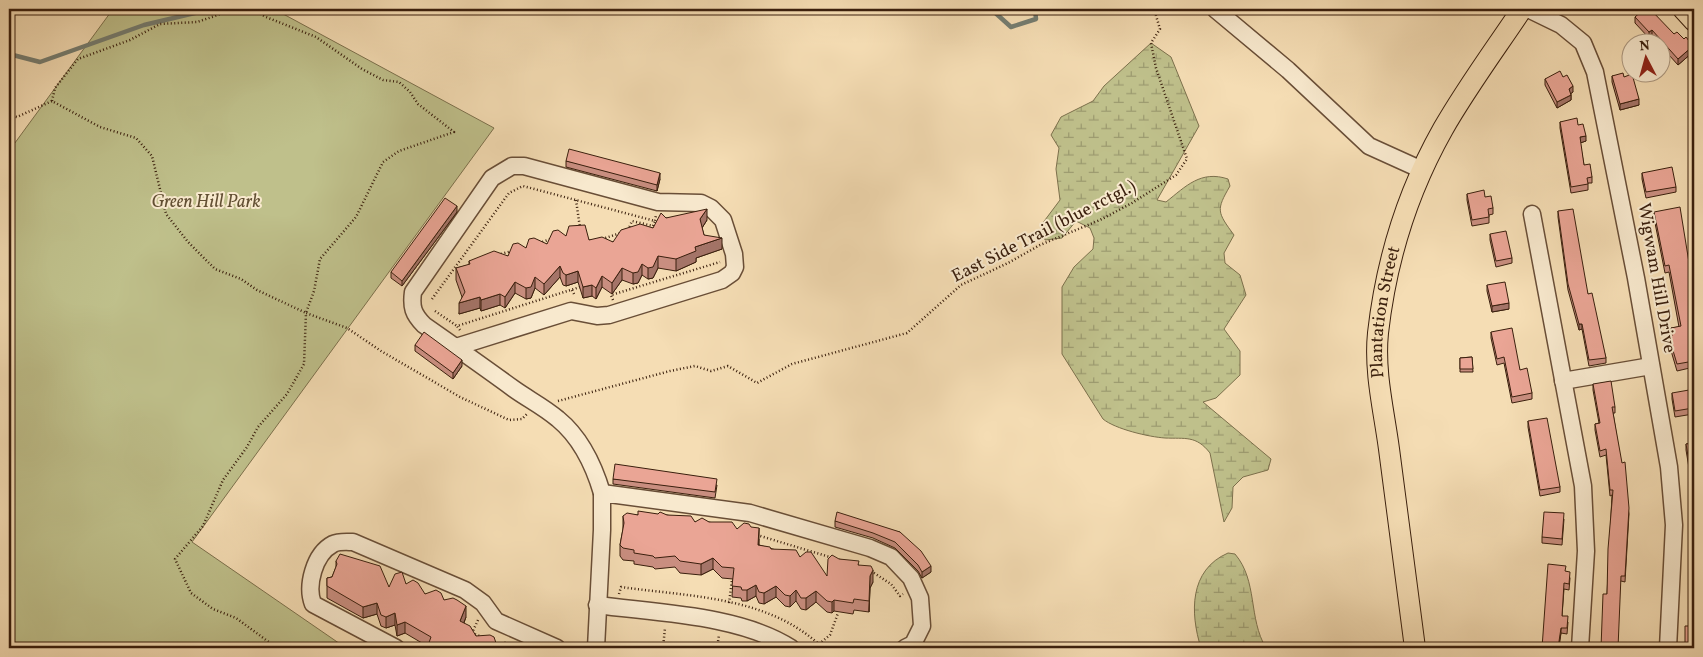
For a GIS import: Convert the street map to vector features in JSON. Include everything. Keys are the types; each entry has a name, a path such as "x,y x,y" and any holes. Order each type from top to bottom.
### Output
{"main road":[{"name":"Plantation Street","path":"1415,648 1382,407 1378,334 1398,235 1408,203 1422,170 1443,129 1469,87 1522,9"},
{"path":"1683,9 1694,21"}],"street":[{"path":"1215,9 1288,70 1369,146 1422,170"},
{"name":"Wigwam Hill Drive","path":"1528,9 1561,25 1583,43 1595,72 1669,462 1674,525 1668,648"},
{"path":"460,346 571,311 597,316 609,315 722,280 732,273 735,267 734,254 723,220 711,208 701,203 658,202 524,166 512,166 492,178 413,292 412,305 416,316 460,346 559,420 576,438 596,473 602,493 596,648"},
{"path":"1532,214 1583,486 1586,517 1585,592 1580,648"},
{"path":"1563,381 1651,366"},
{"path":"602,493 750,513 832,536 891,557 911,578 920,598 922,626 913,644 900,646"},
{"path":"396,648 313,604 310,588 317,562 324,551 333,544 353,542 465,590 483,603 496,621 558,648"},
{"path":"597,605 728,623 758,631 791,648"}],"path":[{"path":"9,115 17,117 52,101 55,88 78,59 122,44 160,24 197,22 218,15 226,9"},
{"path":"252,9 266,17 316,37 362,70 383,80 398,82 410,92 418,104 454,132 399,151 383,162 356,217 320,259 314,291 306,313 304,364 287,394 258,427 247,447 224,480 203,526 175,559 192,593 213,609 236,618 277,648"},
{"name":"East Side Trail (blue rctgl.)","path":"52,101 100,127 136,138 152,156 166,214 188,242 216,269 241,279 257,290 306,313 347,328 381,351 460,396 509,420 522,419 548,400 559,401 635,379 695,366 711,371 728,366 757,383 792,364 907,333 961,285 1008,263 1040,244 1100,220 1132,203 1176,175 1187,159 1154,60 1151,43 1160,29 1154,9"},
{"path":"432,298 509,193 524,186 655,221"},
{"path":"576,200 582,234"},
{"path":"596,241 628,230 632,221 654,226 656,212 660,211"},
{"path":"572,233 581,230"},
{"path":"537,243 555,238"},
{"path":"492,257 519,249"},
{"path":"614,305 611,295 720,261 723,270"},
{"path":"457,326 580,288"},
{"path":"572,290 576,302"},
{"path":"435,311 457,326 460,346"},
{"path":"749,533 840,560"},
{"path":"780,549 784,542"},
{"path":"864,568 880,574 900,596 906,592"},
{"path":"729,602 732,580"},
{"path":"819,644 830,635 838,613"},
{"path":"477,616 478,619 472,633 489,640"},
{"path":"663,648 665,633"},
{"path":"717,648 718,640"},
{"path":"879,648 900,646"}],"green space":[{"name":"Green Hill Park","path":"113,9 274,9 494,128 192,542 346,648 9,648 9,151"},
{"path":"1151,43 1171,57 1199,126 1157,200 1166,202 1187,185 1202,178 1218,177 1228,179 1230,186 1222,201 1220,211 1224,221 1234,235 1224,253 1225,263 1240,275 1246,295 1224,329 1240,351 1240,375 1216,398 1203,402 1271,459 1268,470 1243,477 1233,487 1232,508 1224,522 1210,453 1205,447 1190,439 1150,436 1132,432 1108,423 1103,419 1062,354 1062,287 1074,267 1093,249 1094,238 1090,228 1076,221 1062,238 1045,240 1042,224 1060,200 1056,169 1059,148 1051,135 1061,117 1093,101 1104,86"},
{"path":"1228,553 1235,554 1247,576 1260,636 1266,648 1201,648 1197,635 1194,607 1199,581 1215,561"}],"building":[{"path":"1644,9 1650,9 1674,34 1677,32 1684,39 1686,37 1693,46 1678,59 1670,50 1670,32 1654,32 1652,30 1649,32 1635,17"},
{"path":"1560,71 1563,77 1567,75 1573,86 1569,89 1571,95 1557,102 1545,79"},
{"path":"1620,74 1620,82 1634,82 1639,99 1620,104 1612,76"},
{"path":"1577,118 1578,125 1583,124 1586,136 1580,137 1584,165 1590,164 1592,177 1587,178 1588,184 1571,187 1560,122"},
{"path":"569,149 660,173 657,185 566,161"},
{"path":"1672,167 1676,187 1646,192 1642,173"},
{"path":"1484,190 1485,197 1491,196 1493,208 1488,209 1489,217 1472,220 1467,194"},
{"path":"445,198 457,206 402,281 391,272"},
{"path":"1680,207 1692,281 1694,280 1694,361 1677,364 1669,337 1672,336 1671,328 1681,326 1669,265 1665,266 1654,212"},
{"path":"707,209 700,219 704,235 722,238 695,247 696,251 676,259 658,256 653,267 648,268 642,264 638,272 633,273 622,268 612,283 602,276 596,288 592,285 583,287 578,271 566,275 560,266 544,284 535,277 531,287 526,288 515,282 505,297 500,294 481,300 480,297 459,303 465,292 456,268 470,264 469,261 494,251 508,256 513,244 518,243 526,248 529,239 534,238 547,244 553,231 558,230 566,236 569,226 585,225 589,240 602,237 613,242 621,230 640,224 653,228 661,213 666,218"},
{"path":"1573,209 1588,294 1592,293 1606,358 1589,360 1582,324 1579,324 1568,284 1558,211"},
{"path":"1506,231 1512,258 1496,261 1490,234"},
{"path":"1505,282 1509,303 1492,306 1487,285"},
{"path":"1512,328 1520,370 1527,368 1532,393 1512,397 1504,357 1497,359 1491,332"},
{"path":"424,332 462,360 453,373 415,345"},
{"path":"1472,357 1473,369 1460,369 1460,358"},
{"path":"1611,381 1615,407 1612,407 1622,463 1625,462 1629,508 1625,576 1621,576 1618,648 1601,648 1603,594 1607,594 1608,549 1613,490 1610,490 1606,449 1600,451 1595,424 1600,423 1593,384"},
{"path":"1689,390 1693,408 1675,411 1672,393"},
{"path":"1547,418 1560,487 1540,490 1528,421"},
{"path":"1694,443 1694,467 1690,468 1686,444"},
{"path":"615,464 717,479 715,492 613,479"},
{"path":"638,511 691,516 695,522 702,518 709,522 732,522 737,529 744,523 749,524 751,527 759,528 758,545 770,547 771,549 796,550 800,557 806,552 811,552 827,576 828,559 832,555 839,559 859,561 858,565 871,566 873,570 870,576 869,601 854,599 853,603 834,600 832,602 827,601 816,591 806,598 801,598 796,590 790,596 785,595 776,586 764,593 759,592 756,585 747,590 742,590 741,587 732,586 734,568 722,567 713,558 701,564 680,561 675,556 655,558 634,553 634,550 623,548 620,545 624,523 623,516 627,513 638,515"},
{"path":"837,512 900,532 921,551 931,566 922,572 918,565 895,542 835,521"},
{"path":"1544,512 1564,513 1562,539 1542,537"},
{"path":"340,554 380,566 389,587 395,574 402,572 406,584 413,580 418,583 425,594 436,590 441,593 444,600 453,598 457,600 466,606 460,621 470,626 476,636 490,635 494,637 497,646 505,642 511,648 427,648 431,637 405,622 397,625 395,613 386,617 381,615 377,603 363,607 327,586 327,578 332,577"},
{"path":"1548,564 1566,566 1565,571 1570,572 1569,584 1564,583 1562,616 1568,616 1567,628 1561,628 1558,648 1542,648"},
{"path":"1689,587 1694,587 1694,648 1678,648 1685,647 1685,626 1689,626"}],"waterway":[{"path":"9,54 40,62 144,25 199,12 203,9"},
{"path":"991,9 1011,27 1036,19 1035,9"}]}
